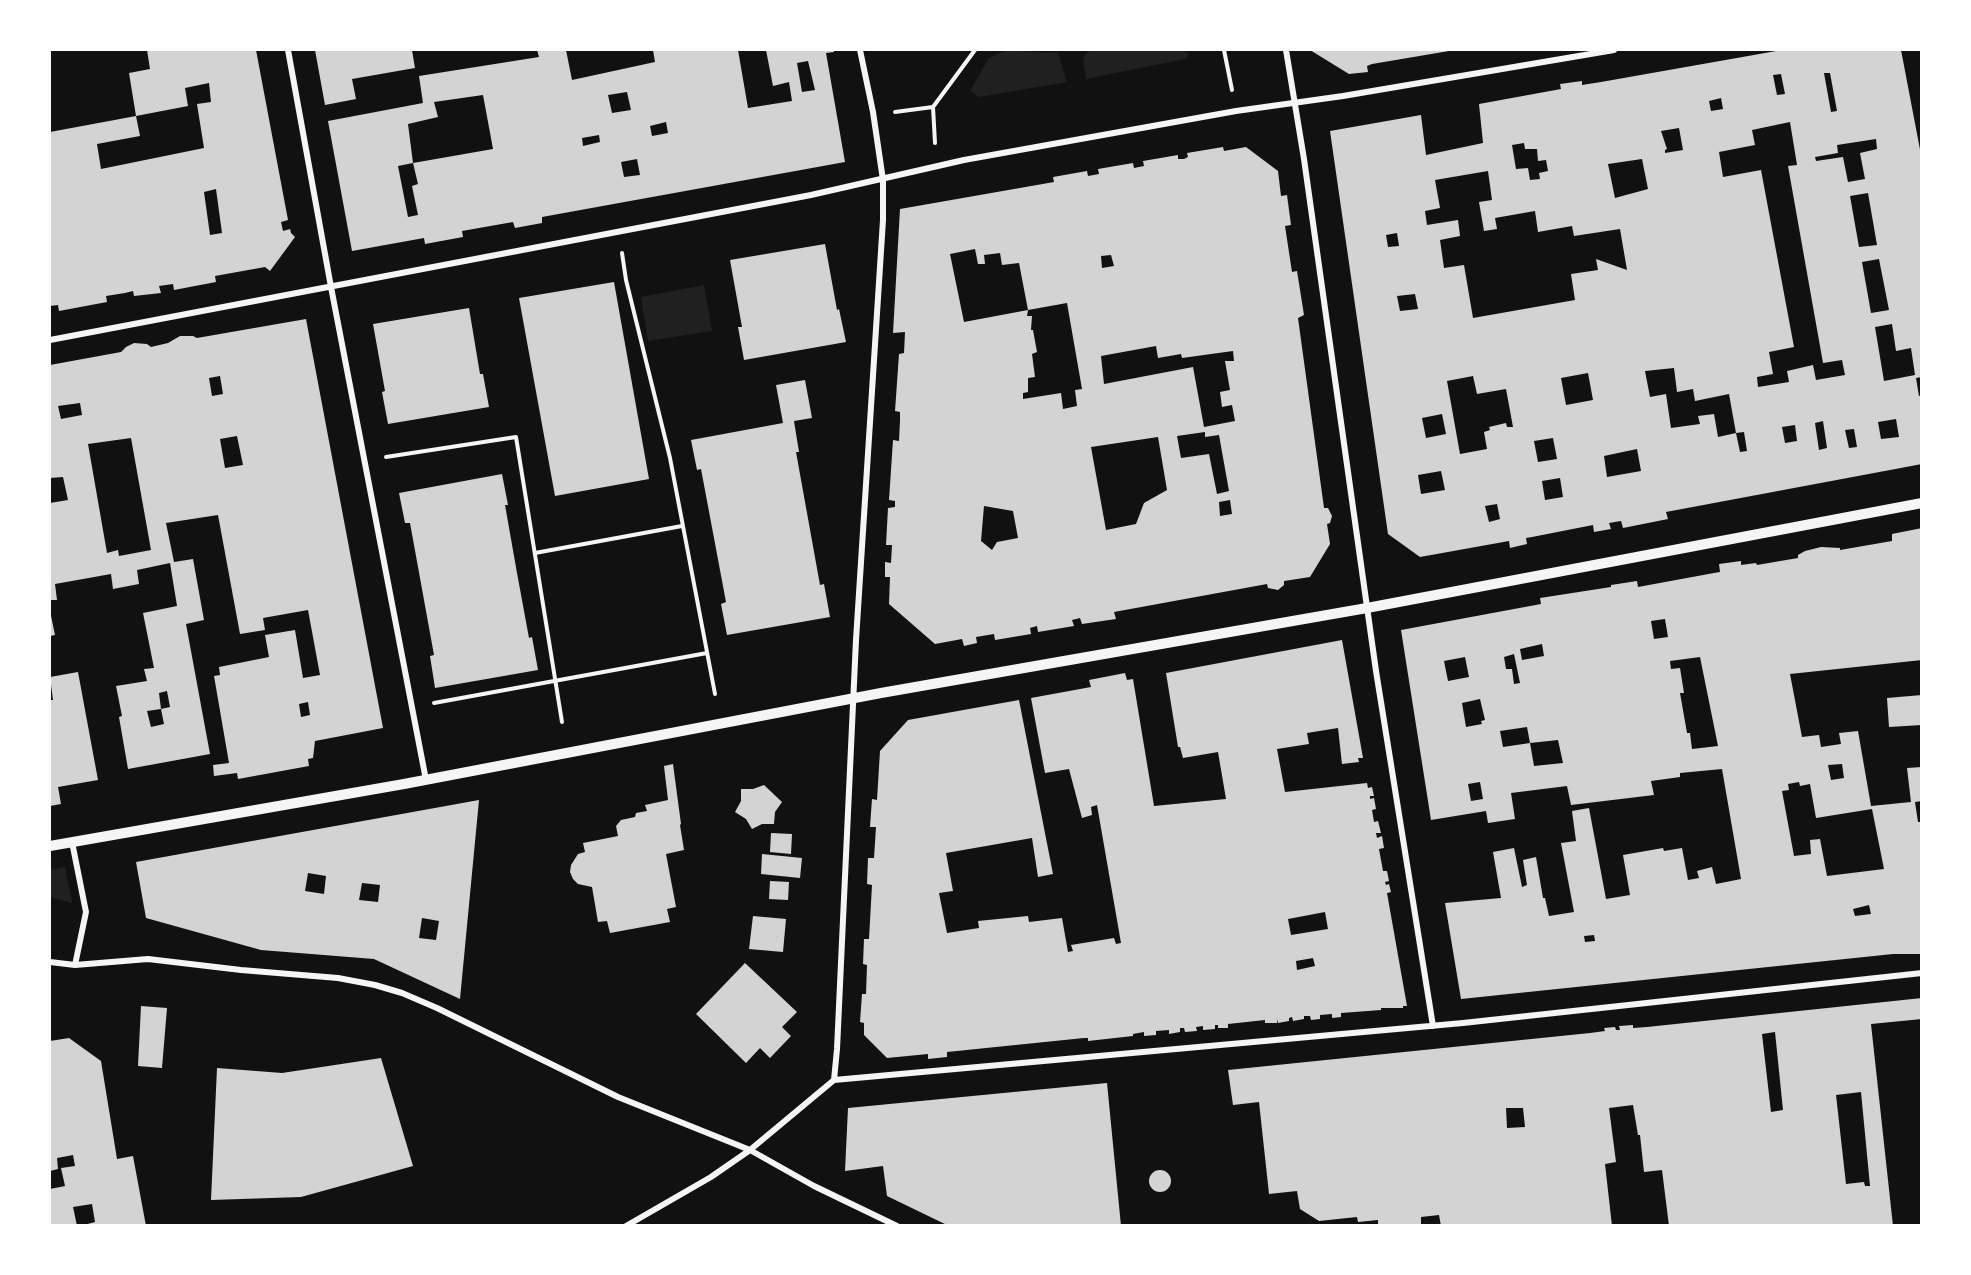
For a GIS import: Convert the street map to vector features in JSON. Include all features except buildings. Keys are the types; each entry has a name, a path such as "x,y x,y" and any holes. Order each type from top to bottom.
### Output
{"street":[{"path":"288,50 426,780"},
{"path":"834,1080 854,699 884,220 882,180 873,112 860,50"},
{"path":"1286,50 1296,102 1367,608 1433,1026"},
{"path":"50,340 618,232 882,180 940,166 1236,111 1614,50"},
{"path":"50,846 426,780 854,699 1367,608 1922,503"},
{"path":"72,842 86,912 75,965"},
{"path":"50,962 75,965 148,959 338,978 402,993 618,1097 750,1150 814,1186 897,1226"},
{"path":"626,1226 711,1177 750,1150 834,1080 1433,1026 1922,973"}],"path":[{"path":"940,166 934,139 933,107 975,50"},
{"path":"1224,50 1236,111"},
{"path":"873,112 933,107"},
{"path":"618,232 626,280 670,458 714,694"},
{"path":"365,461 516,437 562,722"},
{"path":"535,553 682,526"},
{"path":"412,707 707,653"}],"shaded area":[{"path":"1007,50 1058,52 1067,82 979,97 970,91 989,58"},
{"path":"1090,50 1182,50 1189,54 1185,59 1086,79 1083,57"},
{"path":"704,285 712,331 648,341 641,297"},
{"path":"65,867 72,903 50,897 50,870"}]}
